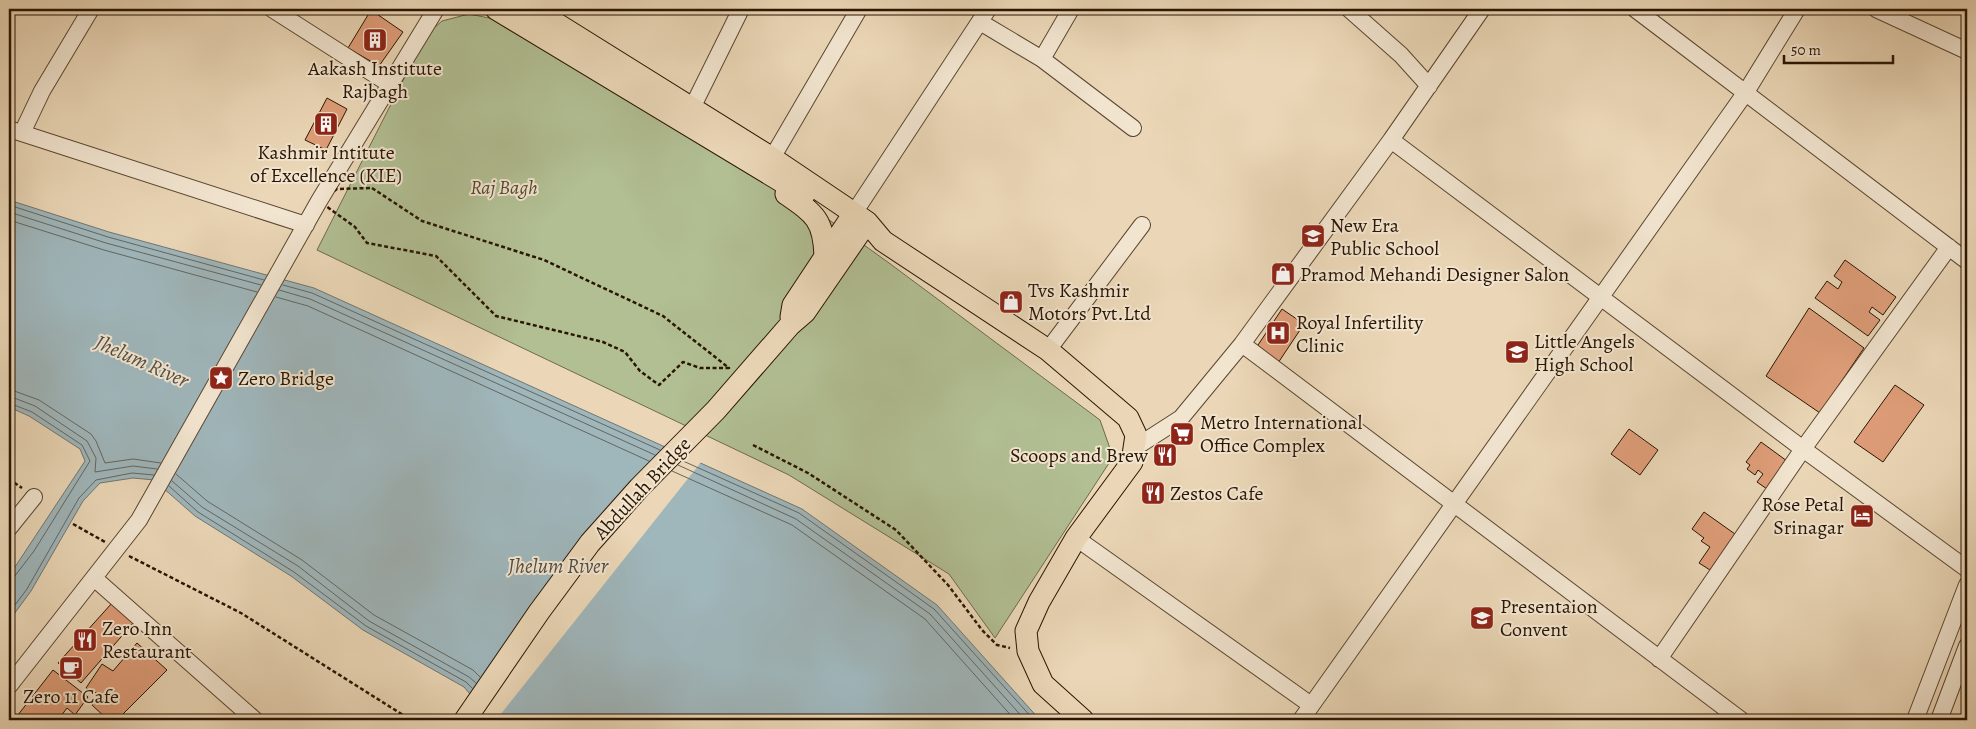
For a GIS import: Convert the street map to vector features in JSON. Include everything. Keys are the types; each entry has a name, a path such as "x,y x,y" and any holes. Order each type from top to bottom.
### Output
{"main road":[{"path":"496,9 727,148 857,222"},
{"path":"534,9 772,158 857,222 869,239 883,241 1048,350 1128,418 1136,435 1136,447 1132,462 1076,538 1039,602 1026,631 1028,651 1043,684 1083,720"},
{"path":"727,148 739,162 804,206 813,215 822,228 825,257"},
{"path":"785,332 793,305 825,257 857,222"},
{"name":"Abdullah Bridge","path":"465,720 590,543 639,488 716,410 805,312 857,222"}],"street":[{"path":"91,9 42,91 15,131 304,230"},
{"path":"272,9 391,85"},
{"path":"9,686 115,549 140,520 319,201 436,9"},
{"path":"692,108 741,9"},
{"path":"772,158 859,9"},
{"path":"1042,59 1071,9"},
{"path":"1349,9 1401,55 1429,86"},
{"path":"1136,447 1181,418 1242,344 1391,140 1482,9"},
{"path":"1635,9 1967,260"},
{"path":"1301,720 1602,298 1746,92 1797,9"},
{"path":"1876,9 1967,51"},
{"path":"857,222 984,15 1132,128"},
{"path":"1391,140 1967,570"},
{"path":"1048,350 1142,225"},
{"path":"1659,659 1803,449 1949,247"},
{"path":"1242,344 1741,720"},
{"path":"9,528 34,496"},
{"path":"1076,538 1311,705"},
{"path":"94,578 256,720"},
{"path":"1915,720 1967,585"},
{"path":"1939,720 1967,646"}],"path":[{"path":"372,188 422,220 544,260 663,316 729,368 700,368 683,362 659,386 640,371 625,352 603,342 496,316 436,256 368,244 355,227 319,201 337,189 372,188"},
{"path":"753,445 808,473 896,530 948,586 982,630 997,645 1028,651"},
{"path":"74,524 115,549 241,613 411,720"}],"green space":[{"name":"Raj Bagh","path":"469,14 489,18 807,204 1100,420 1113,457 995,638 949,574 789,475 317,250 426,35 442,21"}],"water":[{"name":"Jhelum River","path":"9,200 109,232 314,288 802,509 937,605 1040,720 492,720 464,687 363,630 291,576 195,516 154,480 133,478 100,483 83,501 31,591 9,621 9,576 85,461 80,449 29,416 9,407"}],"pier":[{"path":"674,448 702,461 496,720 488,720 472,701"}],"building":[{"name":"Aakash Institute Rajbagh","path":"371,10 403,32 379,66 348,48"},
{"name":"Kashmir Intitute of Excellence (KIE)","path":"327,98 347,109 326,150 305,140"},
{"path":"1845,260 1896,297 1883,315 1872,307 1869,312 1880,320 1868,336 1815,298 1827,281 1838,289 1842,282 1834,276"},
{"path":"1809,308 1864,348 1820,413 1766,376"},
{"path":"1282,309 1304,324 1276,366 1254,351"},
{"path":"1895,385 1924,405 1883,462 1854,442"},
{"path":"1629,429 1658,450 1640,475 1611,454"},
{"path":"1761,442 1787,461 1767,489 1757,482 1763,474 1758,470 1755,475 1747,469 1750,465 1746,462"},
{"path":"1704,512 1735,534 1710,570 1699,563 1710,547 1701,541 1704,538 1692,529"},
{"path":"112,603 134,622 81,683 58,663"},
{"path":"137,643 167,670 117,720 108,720 92,705 100,695 86,688 102,664 113,671"},
{"path":"53,670 88,697 75,715 67,708 58,720 14,720"}],"place":[{"name":"Aakash Institute Rajbagh","path":"375,40"},
{"name":"Kashmir Intitute of Excellence (KIE)","path":"326,124"},
{"name":"New Era Public School","path":"1313,236"},
{"name":"Pramod Mehandi Designer Salon","path":"1283,274"},
{"name":"Tvs Kashmir Motors Pvt.Ltd","path":"1011,302"},
{"name":"Royal Infertility Clinic","path":"1278,333"},
{"name":"Little Angels High School","path":"1517,352"},
{"name":"Zero Bridge","path":"221,378"},
{"name":"Metro International Office Complex","path":"1182,434"},
{"name":"Scoops and Brew","path":"1165,455"},
{"name":"Zestos Cafe","path":"1153,493"},
{"name":"Rose Petal Srinagar","path":"1862,516"},
{"name":"Presentaion Convent","path":"1482,618"},
{"name":"Zero Inn Restaurant","path":"85,640"},
{"name":"Zero 11 Cafe","path":"71,668"}]}
